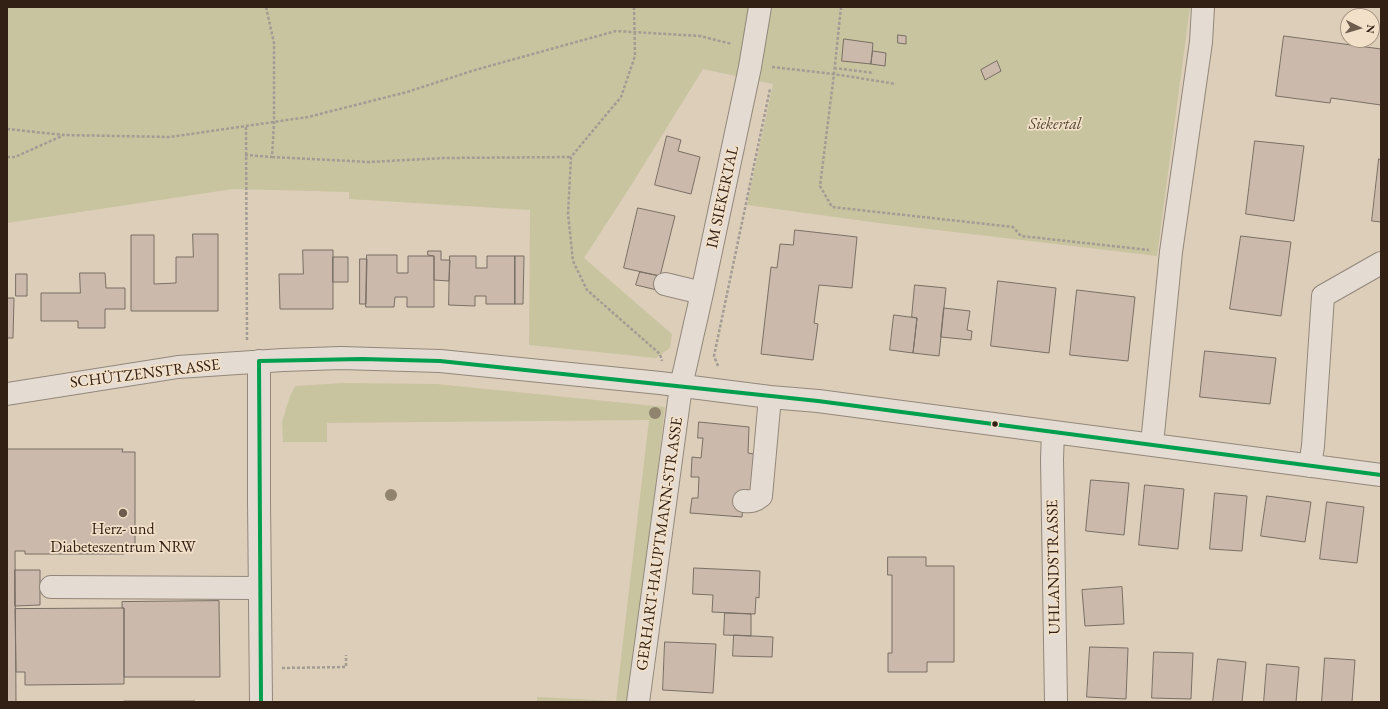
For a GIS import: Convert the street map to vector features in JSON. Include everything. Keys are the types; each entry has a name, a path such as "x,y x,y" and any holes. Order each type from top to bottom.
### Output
{"street":[{"name":"IM SIEKERTAL","path":"681,386 750,68 760,7"},
{"path":"1152,444 1172,252 1201,42 1203,7"},
{"path":"1310,466 1313,446 1323,296 1381,263"},
{"path":"665,284 702,293"},
{"name":"SCHÜTZENSTRASSE","path":"7,394 178,367 344,358 440,361 818,401 1381,474"},
{"path":"253,362 260,588 261,702"},
{"name":"GERHART-HAUPTMANN-STRASSE","path":"638,702 681,386"},
{"path":"744,501 756,501 761,496 770,396"},
{"name":"UHLANDSTRASSE","path":"1053,432 1052,459 1056,702"},
{"path":"51,587 260,588"}],"path":[{"path":"266,7 274,43 274,122 272,157"},
{"path":"634,7 635,56 621,97 572,157 568,214 573,261 587,290 660,354 662,364"},
{"path":"841,7 820,186 832,207 1013,227 1021,236 1172,252"},
{"path":"7,130 64,135 170,137 308,117 407,92 475,70 616,31 700,36 738,46 750,68 774,67 834,74 896,84"},
{"path":"772,74 775,60"},
{"path":"834,68 874,73"},
{"path":"718,366 714,356 771,82"},
{"path":"246,126 245,155 253,362"},
{"path":"7,157 15,156 64,135"},
{"path":"245,155 370,162 444,158 572,157"},
{"path":"261,668 346,667 346,655"}],"green space":[{"name":"Siekertal","path":"7,7 1190,7 1157,256 886,224 747,205 773,84 703,69 584,258 672,334 670,348 656,358 529,345 530,210 349,199 349,192 233,189 7,223"},
{"path":"343,383 437,384 665,407 631,702 537,702 537,697 616,701 649,420 327,423 327,442 283,442 282,422 290,396 295,386"}],"building":[{"path":"898,35 906,36 906,44 898,43"},
{"path":"1284,36 1340,44 1340,48 1381,49 1381,105 1331,98 1330,103 1276,96"},
{"path":"844,39 873,43 871,64 842,61"},
{"path":"873,51 886,53 885,66 871,64"},
{"path":"997,61 1001,71 985,80 981,70"},
{"path":"667,136 681,140 678,151 700,157 691,194 655,185"},
{"path":"1255,141 1304,146 1294,221 1246,214"},
{"path":"1379,159 1381,160 1381,222 1372,221"},
{"path":"638,208 675,216 660,276 624,268"},
{"path":"795,230 857,237 852,288 819,285 814,323 818,324 813,360 761,354 771,267 777,268 780,244 793,245"},
{"path":"193,234 218,234 218,311 131,311 131,235 154,235 154,284 176,283 176,257 193,257"},
{"path":"1241,236 1291,242 1281,316 1230,309"},
{"path":"303,250 333,250 333,309 280,309 279,274 303,274"},
{"path":"428,251 441,251 441,260 450,260 449,281 434,280 434,256 428,255"},
{"path":"367,255 397,255 397,273 408,273 408,256 434,256 434,307 407,307 407,297 395,297 394,307 366,307"},
{"path":"450,256 476,256 476,268 487,268 487,256 515,256 515,304 486,304 486,296 475,296 475,306 449,305"},
{"path":"515,256 524,256 523,304 515,304"},
{"path":"333,257 348,257 348,282 333,282"},
{"path":"360,259 367,259 366,304 360,304"},
{"path":"640,272 660,276 657,290 636,285"},
{"path":"80,273 105,273 106,288 125,288 125,309 105,309 105,328 78,328 78,321 41,321 41,293 80,293"},
{"path":"16,274 27,274 27,296 16,296"},
{"path":"998,281 1056,288 1049,353 991,346"},
{"path":"915,285 946,288 939,356 913,353 917,318 912,317"},
{"path":"1077,290 1135,297 1128,361 1070,355"},
{"path":"7,298 14,298 13,338 7,338"},
{"path":"944,308 970,311 967,330 972,331 971,340 941,337"},
{"path":"894,315 917,318 913,353 890,350"},
{"path":"1205,351 1276,358 1270,404 1200,397"},
{"path":"699,422 749,427 748,453 754,454 751,492 744,491 742,517 690,513 692,498 698,498 699,477 691,477 692,457 701,458 703,438 698,438"},
{"path":"7,449 123,449 122,452 135,452 135,550 123,550 124,554 25,554 25,551 15,551 16,702 7,702"},
{"path":"1091,480 1129,483 1124,535 1086,531"},
{"path":"1145,485 1184,489 1178,549 1139,545"},
{"path":"1215,493 1247,496 1242,551 1210,549"},
{"path":"1267,496 1311,502 1305,542 1261,536"},
{"path":"1327,502 1364,507 1357,563 1320,559"},
{"path":"888,557 926,557 926,566 954,566 954,662 927,662 927,672 888,672 888,653 892,653 892,575 888,575"},
{"path":"694,568 760,571 759,598 756,597 755,614 712,612 713,595 693,594"},
{"path":"15,570 40,570 40,605 15,606"},
{"path":"1122,587 1124,624 1085,626 1082,590"},
{"path":"219,601 220,677 124,677 124,608 122,608 122,602"},
{"path":"124,608 124,684 25,685 25,672 16,672 15,609"},
{"path":"725,613 751,614 751,636 724,635"},
{"path":"734,635 773,637 772,657 733,656"},
{"path":"665,642 716,644 713,693 663,690"},
{"path":"1090,647 1128,648 1126,699 1087,697"},
{"path":"1154,652 1193,653 1191,699 1152,698"},
{"path":"1325,658 1355,660 1352,702 1322,702"},
{"path":"1218,659 1246,662 1242,702 1213,702"},
{"path":"1267,664 1299,667 1296,702 1264,702"},
{"path":"195,701 195,702 124,702"}],"transit line":[{"path":"259,361 362,359 440,361 818,401 1381,475"},
{"path":"259,361 261,702"}],"place":[{"name":"Herz- und Diabeteszentrum NRW","path":"123,513"}]}
